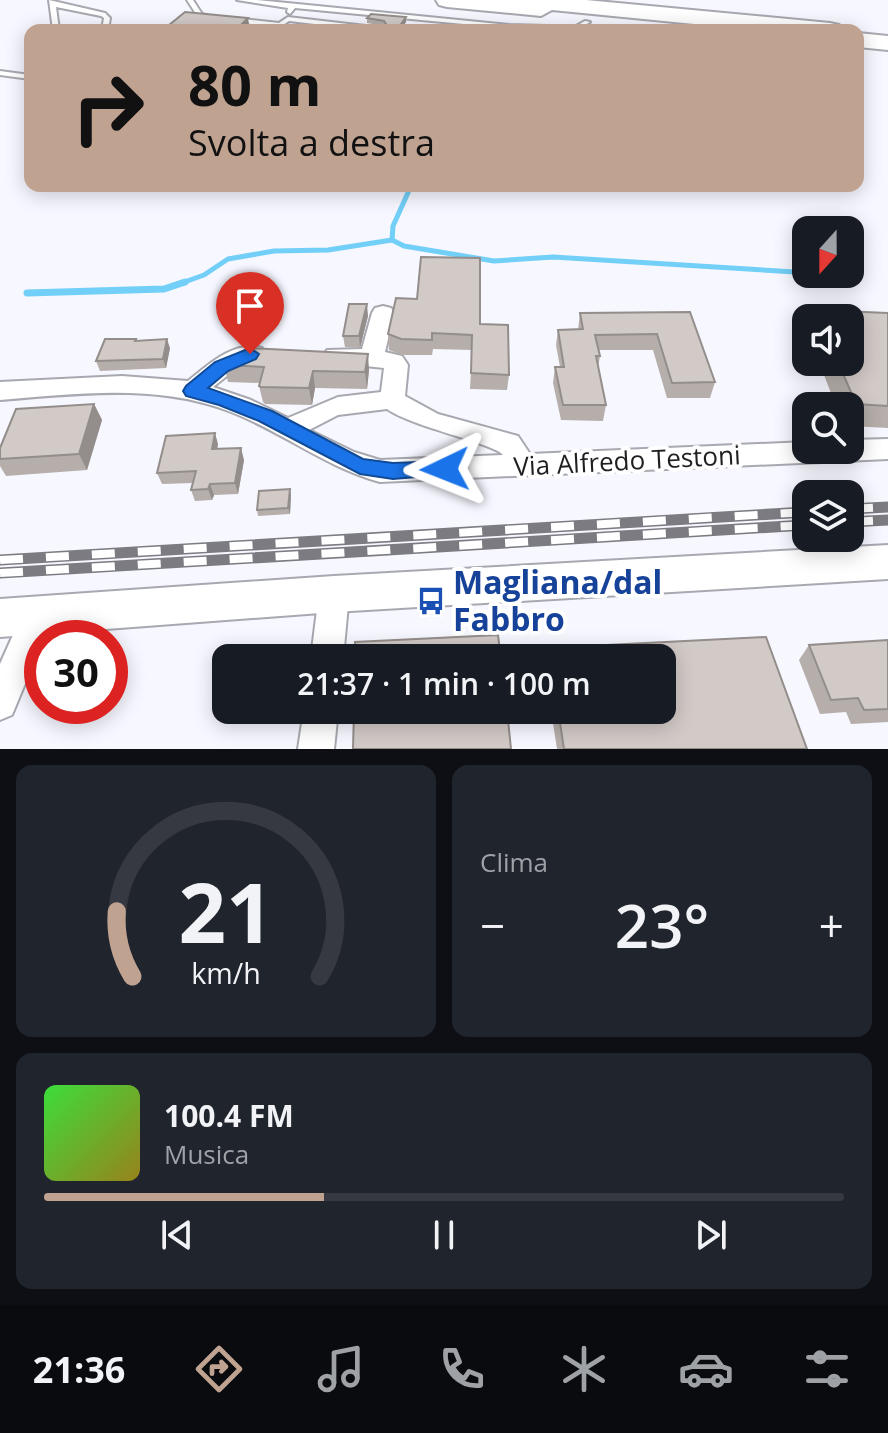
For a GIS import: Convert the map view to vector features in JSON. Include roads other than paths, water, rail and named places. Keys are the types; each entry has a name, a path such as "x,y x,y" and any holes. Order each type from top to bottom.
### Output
{"highway":[{"path":"447,0 753,24"},
{"path":"514,0 712,24"},
{"path":"559,24 581,17 651,16"},
{"path":"864,33 888,35"},
{"path":"864,41 888,43"}],"main road":[{"path":"18,617 334,594 888,562"}],"street":[{"path":"372,357 383,313"},
{"path":"192,391 237,358 250,354 280,355"},
{"path":"311,356 389,360 396,365 392,400"},
{"name":"Via Alfredo Testoni","path":"0,391 127,383 192,391 241,405 351,463 380,471 888,449"},
{"path":"290,429 336,404 392,400 425,420 509,443 523,465"},
{"path":"329,644 334,594"},
{"path":"0,703 18,617"},
{"path":"316,749 319,724"}],"lane":[{"path":"190,0 200,16 271,24"},
{"path":"240,0 485,24"},
{"path":"55,24 53,2 103,14 107,18 106,24"},
{"path":"281,24 288,19 292,6"},
{"path":"288,19 331,24"},
{"path":"0,73 24,76"}],"waterway":[{"path":"392,240 393,226 408,192"},
{"path":"179,284 204,275 228,259 274,251 328,250 392,240"},
{"path":"392,240 404,246 494,261 553,257 792,272"},
{"path":"179,284 185,282"},
{"path":"27,293 164,289 179,284"}],"railway":[{"path":"864,508 888,507"},
{"path":"0,560 792,513"},
{"path":"864,521 888,520"},
{"path":"0,573 792,526"}],"place":[{"name":"Magliana/dal Fabbro","path":"431,601"}]}
